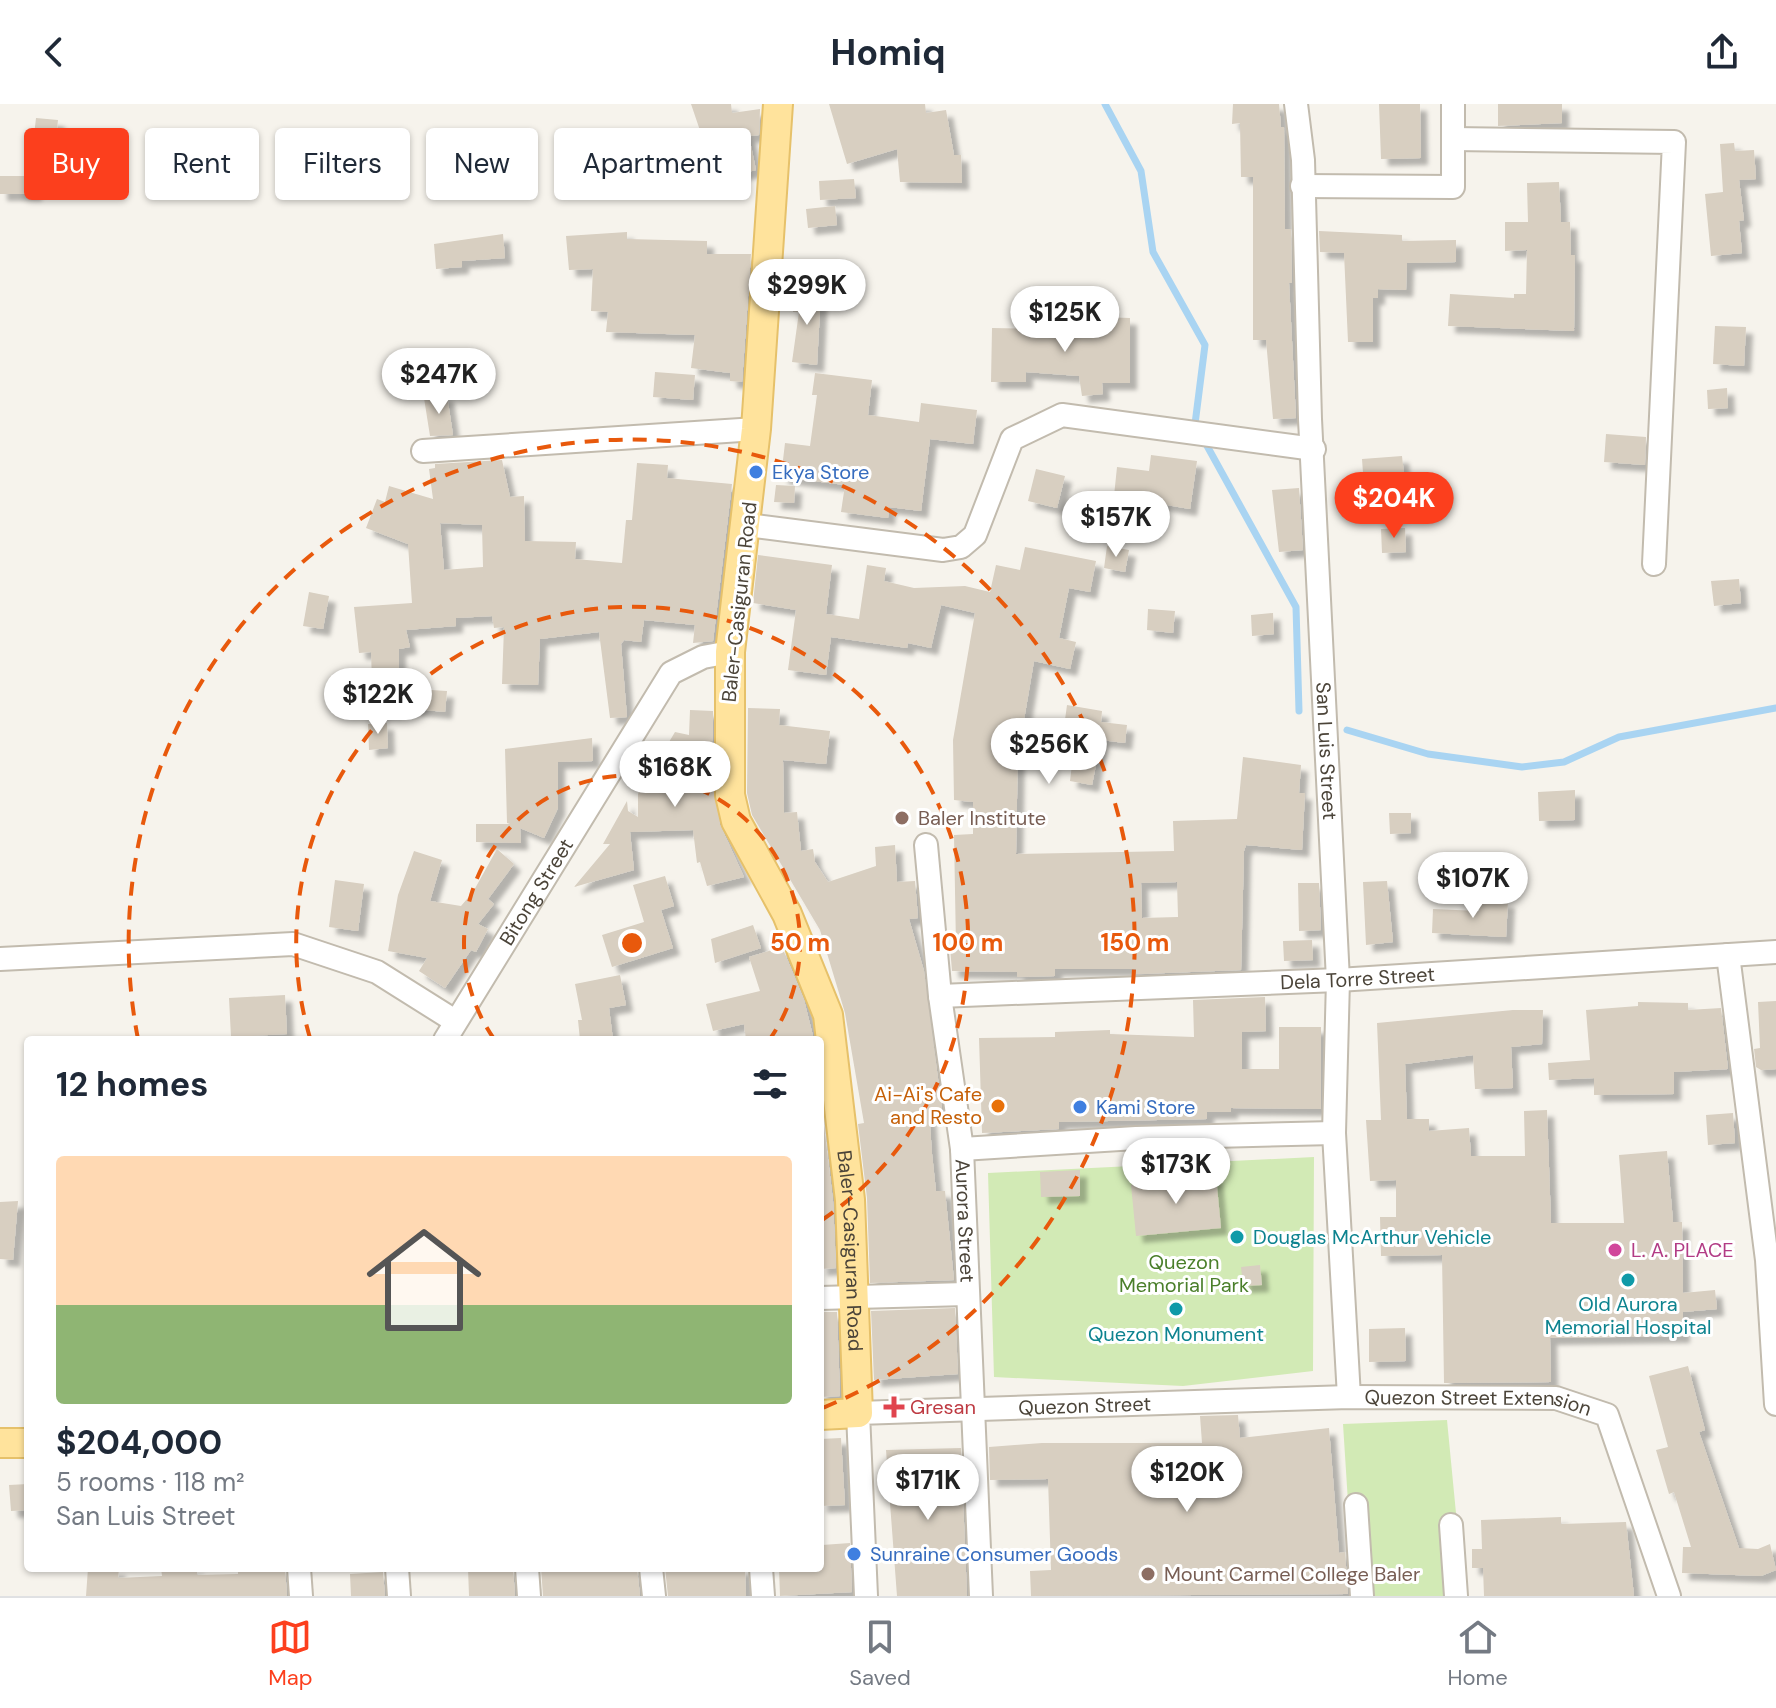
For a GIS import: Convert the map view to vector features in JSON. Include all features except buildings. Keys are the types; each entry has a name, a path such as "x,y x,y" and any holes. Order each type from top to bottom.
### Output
{"main road":[{"name":"Baler-Casiguran Road","path":"778,104 756,429 730,652 730,795 736,821 787,914 828,1015 850,1200 858,1413"},
{"name":"Quezon Street","path":"824,1415 858,1413"},
{"path":"0,1443 24,1443"}],"street":[{"name":"San Luis Street","path":"1296,104 1338,980 1334,1133 1349,1397"},
{"path":"1302,186 1453,187 1453,104"},
{"path":"1453,139 1674,142 1654,564"},
{"path":"747,525 943,550 961,547 975,535 1012,439 1062,415 1314,449"},
{"path":"423,451 756,429"},
{"name":"Bitong Street","path":"450,1030 671,673 703,657 730,652"},
{"name":"Aurora Street","path":"926,845 940,996 962,1149 966,1294 976,1410 981,1596"},
{"path":"0,959 293,944 377,972 450,1030"},
{"name":"Dela Torre Street","path":"940,996 1338,980 1776,952"},
{"path":"1728,955 1767,1260 1776,1404"},
{"path":"962,1149 1136,1138 1334,1133"},
{"path":"824,1298 966,1294"},
{"name":"Quezon Street","path":"858,1413 1349,1397"},
{"name":"Quezon Street Extension","path":"1349,1397 1556,1398 1607,1415 1669,1596"},
{"path":"858,1413 866,1596"},
{"path":"1356,1505 1362,1596"},
{"path":"1451,1525 1456,1596"},
{"path":"299,1572 301,1596"},
{"path":"397,1572 399,1596"},
{"path":"527,1572 529,1596"},
{"path":"651,1572 654,1596"},
{"path":"761,1572 763,1596"}],"green space":[{"name":"Quezon Memorial Park","path":"1314,1157 1313,1371 1183,1386 994,1377 988,1173"},
{"path":"1447,1420 1464,1596 1354,1596 1343,1424"}],"waterway":[{"path":"1105,104 1141,171 1153,252 1205,345 1195,424"},
{"path":"1206,444 1296,607 1299,711"},
{"path":"1347,730 1428,754 1522,767 1564,762 1619,737 1776,708"}],"place":[{"name":"Ekya Store","path":"756,472"},
{"name":"Baler Institute","path":"902,818"},
{"name":"Ai-Ai's Cafe and Resto","path":"998,1106"},
{"name":"Kami Store","path":"1080,1107"},
{"name":"Douglas McArthur Vehicle","path":"1237,1237"},
{"name":"L. A. PLACE","path":"1615,1250"},
{"name":"Old Aurora Memorial Hospital","path":"1628,1280"},
{"name":"Quezon Monument","path":"1176,1309"},
{"name":"Gresan","path":"894,1407"},
{"name":"Sunraine Consumer Goods","path":"854,1554"},
{"name":"Mount Carmel College Baler","path":"1148,1574"}]}
